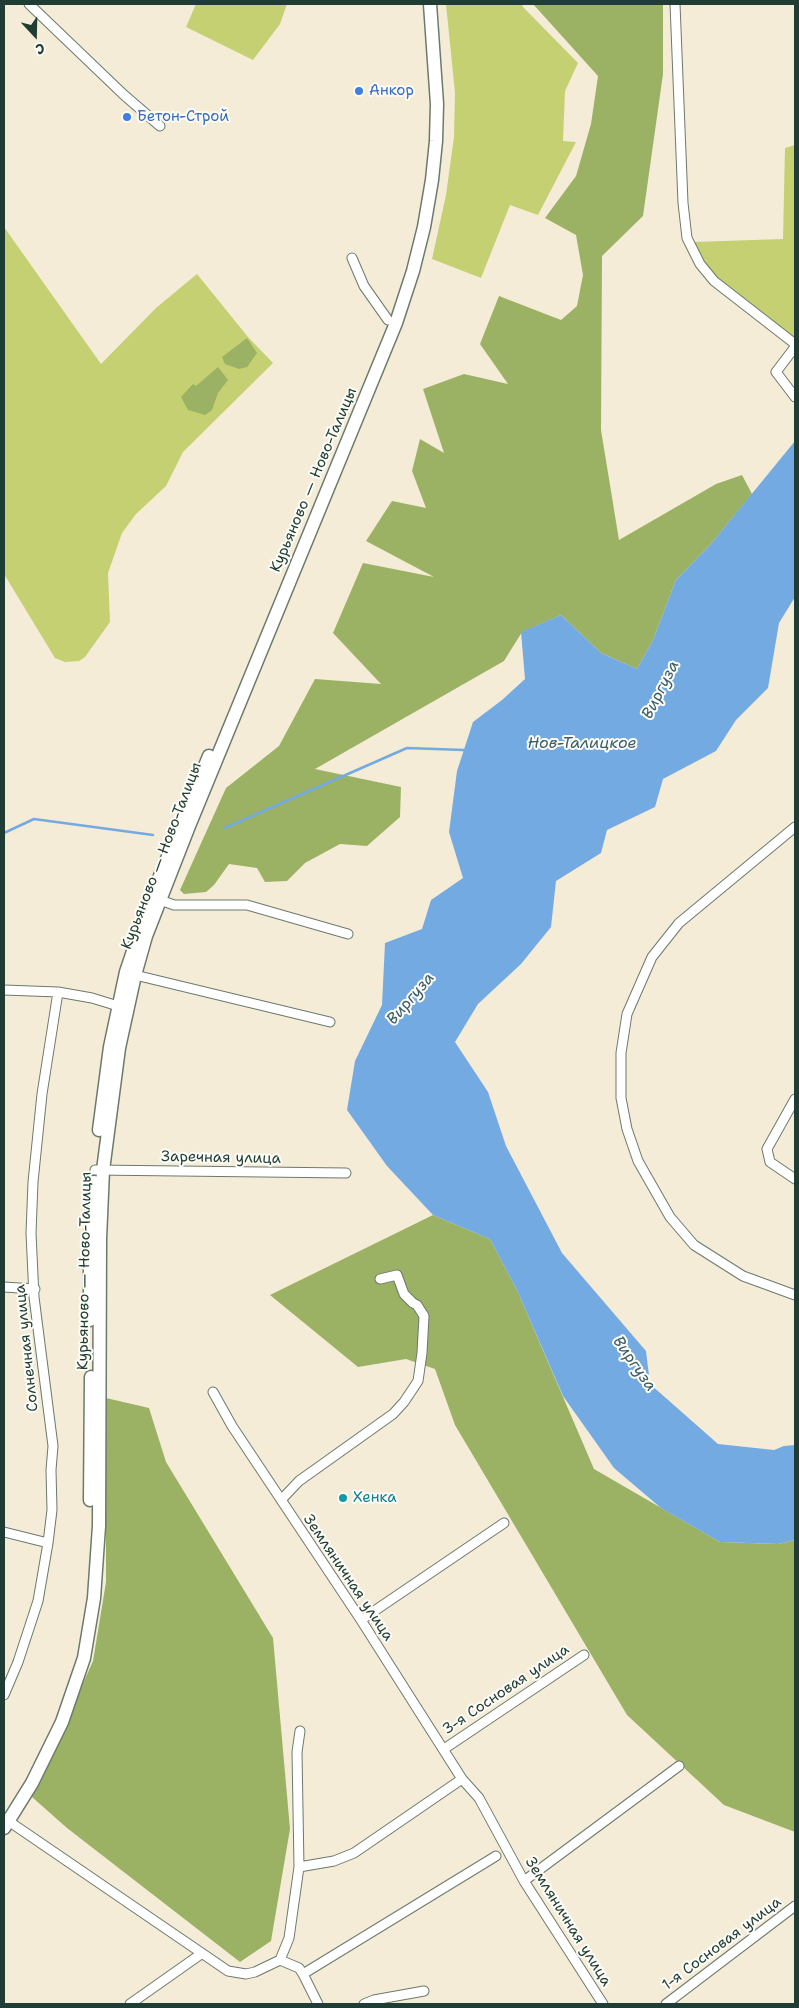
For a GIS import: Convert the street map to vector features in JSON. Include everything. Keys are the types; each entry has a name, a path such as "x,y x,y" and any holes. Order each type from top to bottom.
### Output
{"main road":[{"name":"Курьяново — Ново-Талицы","path":"5,1820 40,1751 61,1704 76,1655 85,1600 90,1526 90,1274 99,1170 103,1093 118,1006 126,972 150,898 388,320 405,270 416,227 426,163 429,104 421,4"},
{"name":"Курьяново — Ново-Талицы","path":"99,1170 119,1048 135,975 146,936 396,323 413,271 431,190 436,141 437,104 430,4"}],"street":[{"path":"29,4 124,95 160,126"},
{"path":"676,4 682,203 687,238 700,264 714,281 795,346 776,372 795,397"},
{"path":"352,258 364,286 388,320"},
{"path":"795,828 679,923 652,957 627,1014 621,1053 621,1098 627,1129 638,1161 670,1217 694,1245 742,1276 795,1295"},
{"path":"160,900 174,905 248,905 348,934"},
{"path":"135,975 330,1022"},
{"path":"4,990 58,992 92,998 118,1006"},
{"name":"Солнечная улица","path":"4,1696 18,1662 38,1601 52,1510 50,1470 52,1446 34,1289 31,1233 33,1182 42,1094 58,992"},
{"path":"795,1099 767,1148 770,1162 795,1179"},
{"name":"Заречная улица","path":"99,1170 346,1173"},
{"path":"281,1500 299,1481 362,1438 393,1414 404,1402 418,1381 424,1316 417,1305 404,1294 397,1275 380,1279"},
{"path":"4,1287 34,1289"},
{"name":"Земляничная улица","path":"213,1392 228,1420 361,1620 462,1779 479,1798 524,1881 603,2004"},
{"path":"361,1620 504,1523"},
{"path":"4,1532 48,1543"},
{"name":"3-я Сосновая улица","path":"444,1749 584,1655"},
{"path":"5,1820 100,1882 228,1971 246,1974 263,1969 280,1960 289,1938 299,1867 297,1752 300,1732"},
{"path":"524,1881 679,1766"},
{"path":"299,1867 334,1861 354,1853 462,1779"},
{"path":"304,1974 496,1856"},
{"name":"1-я Сосновая улица","path":"666,2004 795,1906"},
{"path":"130,2004 201,1954"},
{"path":"280,1960 294,1966 304,1974 318,2004"},
{"path":"364,2004 374,2000 424,1991"}],"green space":[{"path":"196,4 287,4 280,24 253,60 186,27"},
{"path":"446,4 522,4 578,63 565,91 563,141 576,142 538,215 510,205 481,278 432,259 446,195 454,137 455,93"},
{"path":"533,4 663,4 663,74 643,216 602,256 601,430 619,540 716,484 742,475 752,494 710,545 676,580 653,640 637,669 601,653 561,615 522,632 504,661 315,769 401,787 400,817 367,846 340,844 305,863 287,881 265,882 257,868 229,864 214,885 206,892 184,894 180,890 226,788 279,746 315,679 381,684 333,633 363,563 434,577 366,541 392,501 426,508 412,471 420,439 444,453 423,389 464,374 508,384 480,344 499,296 561,320 577,306 583,275 576,235 545,218 576,176 591,124 598,76"},
{"path":"795,145 795,340 711,273 694,242 783,239 785,148"},
{"path":"4,227 101,364 156,308 197,274 248,337 273,363 183,452 166,486 136,514 122,533 108,573 110,622 85,657 79,661 65,662 55,658 4,574"},
{"path":"247,338 257,353 247,367 239,369 225,364 222,357"},
{"path":"218,367 228,380 218,393 212,410 205,415 188,410 181,397 193,384 196,386"},
{"path":"433,1215 490,1239 517,1290 594,1469 720,1542 778,1544 795,1540 795,1832 724,1805 627,1715 455,1425 435,1369 406,1359 358,1367 270,1295"},
{"path":"106,1398 149,1408 166,1462 273,1638 290,1829 271,1941 240,1962 67,1828 32,1797 93,1661 106,1582"}],"water":[{"name":"Нов-Талицкое","path":"795,441 795,597 779,623 768,688 736,720 716,751 663,779 655,807 607,830 601,853 556,881 551,927 521,964 478,1004 455,1042 488,1092 506,1146 562,1253 646,1351 650,1384 718,1444 774,1450 784,1446 795,1445 795,1540 778,1544 720,1542 661,1508 614,1468 563,1396 517,1290 490,1239 433,1215 387,1166 347,1110 355,1061 382,1005 385,943 422,929 431,900 463,878 449,832 457,771 473,722 502,700 525,679 521,632 561,615 601,653 637,669 653,640 676,580 710,545"}],"waterway":[{"path":"225,828 407,748 464,750 466,753"},
{"path":"4,833 34,819 153,835"}],"place":[{"name":"Анкор","path":"359,91"},
{"name":"Бетон-Строй","path":"127,117"},
{"name":"Хенка","path":"343,1498"}],"water label":[{"name":"Виргуза","path":"661,690"},
{"name":"Виргуза","path":"411,999"},
{"name":"Виргуза","path":"634,1364"}]}
